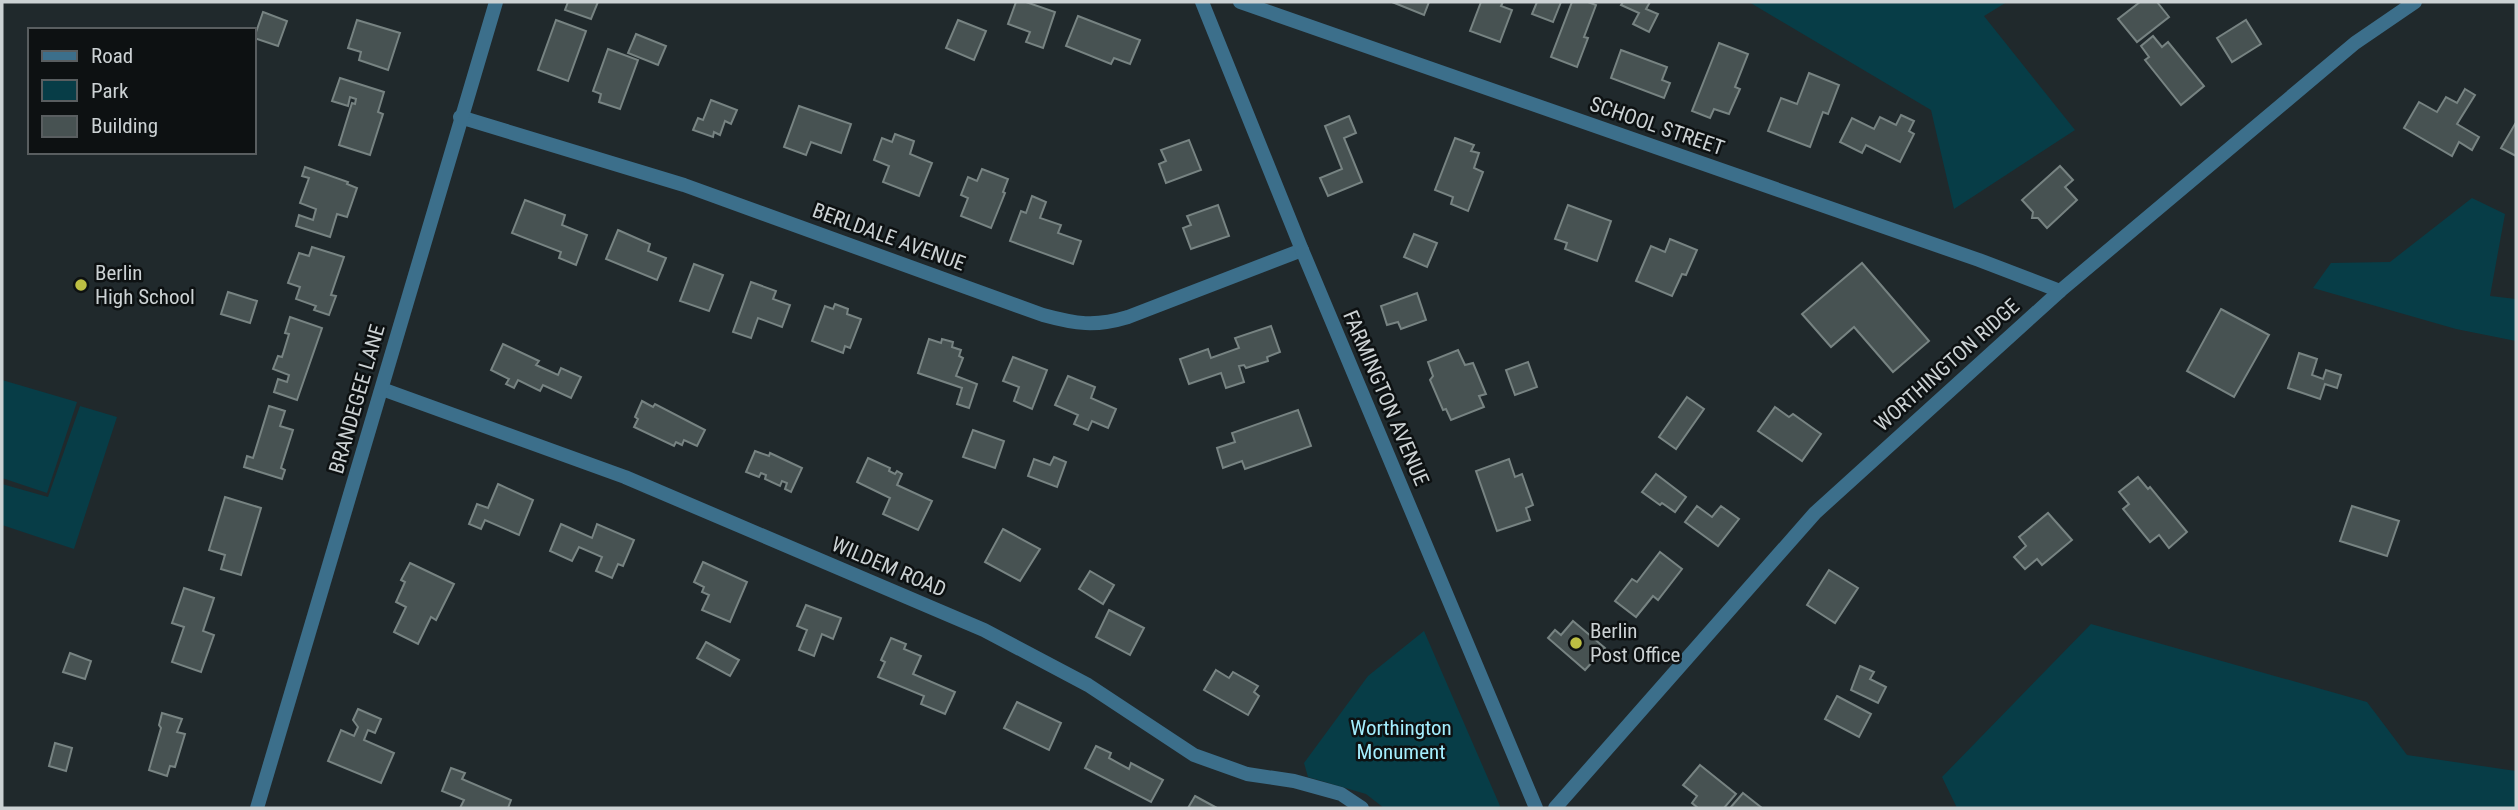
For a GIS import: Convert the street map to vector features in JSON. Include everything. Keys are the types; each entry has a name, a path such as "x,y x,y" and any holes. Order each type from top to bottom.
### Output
{"street":[{"name":"BRANDEGEE LANE","path":"257,808 496,2"},
{"name":"FARMINGTON AVENUE","path":"1202,2 1302,250 1536,808"},
{"name":"SCHOOL STREET","path":"1240,2 1979,260 2060,291"},
{"name":"WORTHINGTON RIDGE","path":"1555,808 1815,513 2060,291 2355,43 2415,2"},
{"name":"BERLDALE AVENUE","path":"460,117 684,184 1044,315 1088,325 1128,317 1302,250"},
{"name":"WILDEM ROAD","path":"382,389 625,477 984,630 1088,685 1194,755 1247,774 1294,781 1341,794 1362,808"}],"green space":[{"path":"1749,2 2007,2 1984,16 2075,130 1954,209 1931,110"},
{"path":"2472,198 2505,214 2490,296 2516,299 2516,341 2456,329 2313,288 2331,263 2390,262"},
{"path":"2,380 77,402 47,493 2,478"},
{"path":"80,406 117,417 74,549 2,525 2,484 48,497"},
{"path":"2091,624 2367,702 2407,755 2516,771 2516,808 1957,808 1942,777"},
{"name":"Worthington Monument","path":"1424,631 1499,808 1384,808 1366,794 1308,777 1304,763 1368,676"}],"building":[{"path":"568,2 598,2 591,19 565,10"},
{"path":"1016,2 1026,2 1055,12 1043,48 1026,42 1030,32 1008,24"},
{"path":"1392,2 1429,2 1424,15"},
{"path":"1481,2 1503,2 1501,6 1512,10 1500,42 1470,31"},
{"path":"1537,2 1561,2 1553,22 1532,14"},
{"path":"1572,2 1596,5 1577,67 1551,57"},
{"path":"1623,2 1650,2 1646,9 1658,14 1649,32 1633,24 1639,13 1621,5"},
{"path":"2140,2 2157,2 2169,17 2137,42 2118,19"},
{"path":"263,12 287,21 278,46 256,39"},
{"path":"1078,16 1140,40 1130,64 1114,58 1111,64 1066,46"},
{"path":"357,20 400,33 388,70 359,60 361,52 348,48"},
{"path":"556,20 586,31 568,81 538,70"},
{"path":"958,20 986,31 974,60 946,48"},
{"path":"2246,20 2261,44 2232,62 2217,38"},
{"path":"636,34 666,46 658,65 628,53"},
{"path":"2153,36 2162,47 2168,42 2204,86 2181,105 2145,60 2149,57 2141,46"},
{"path":"1719,43 1748,54 1735,87 1740,89 1729,114 1714,109 1710,118 1692,111"},
{"path":"608,49 638,60 620,109 599,102 601,94 593,91"},
{"path":"1621,50 1667,67 1662,80 1670,83 1664,98 1611,78"},
{"path":"1809,73 1839,85 1828,114 1823,112 1810,147 1768,131 1781,98 1797,104"},
{"path":"340,78 384,92 378,112 383,114 370,155 339,145 352,103 355,104 356,99 350,97 348,106 332,101"},
{"path":"2465,89 2475,95 2457,124 2479,137 2472,150 2459,142 2452,156 2404,128 2419,102 2437,112 2446,97 2457,103"},
{"path":"711,100 737,110 731,124 725,121 720,135 714,132 713,137 693,130 698,118 703,120"},
{"path":"799,106 851,124 841,153 811,142 806,155 784,147"},
{"path":"1901,115 1914,121 1909,131 1914,134 1900,162 1866,145 1862,153 1840,142 1852,118 1874,129 1880,117 1896,125"},
{"path":"1349,116 1356,133 1344,138 1362,182 1328,196 1320,178 1342,169 1325,126"},
{"path":"2516,125 2516,156 2501,148"},
{"path":"895,134 914,141 910,154 932,163 919,196 883,182 889,166 874,160 882,138 892,142"},
{"path":"1455,138 1474,145 1471,151 1479,153 1474,168 1483,172 1468,211 1451,204 1453,197 1435,190"},
{"path":"1189,140 1201,170 1166,183 1159,164 1166,161 1161,150"},
{"path":"2060,166 2073,180 2065,187 2077,200 2047,228 2038,218 2032,218 2033,212 2022,200"},
{"path":"305,167 348,182 347,184 357,188 347,217 337,214 330,237 296,226 299,215 313,220 316,209 300,203 309,178 302,176"},
{"path":"982,169 1008,179 991,228 961,216 968,198 961,195 968,177 977,181"},
{"path":"1032,196 1046,202 1040,218 1061,225 1058,233 1081,241 1073,264 1010,241 1021,211 1026,213"},
{"path":"525,200 565,215 562,225 587,235 576,265 559,258 561,252 512,233"},
{"path":"1218,205 1229,236 1191,249 1183,228 1191,225 1187,216"},
{"path":"1568,205 1611,221 1597,261 1565,249 1567,243 1555,239"},
{"path":"618,230 650,244 648,251 666,258 657,280 606,259"},
{"path":"1414,234 1437,243 1427,267 1404,257"},
{"path":"1670,239 1697,250 1686,275 1682,274 1672,296 1636,281 1651,246 1665,252"},
{"path":"312,247 344,257 331,295 336,296 329,315 314,310 316,306 296,299 300,287 288,283 299,253 309,256"},
{"path":"1862,263 1929,341 1893,372 1854,327 1831,347 1802,314"},
{"path":"694,264 723,275 709,311 680,301"},
{"path":"751,282 776,291 773,299 790,305 782,327 758,318 751,338 733,332"},
{"path":"228,292 257,301 250,323 221,314"},
{"path":"1417,293 1426,320 1401,329 1398,322 1387,325 1381,306"},
{"path":"835,304 848,309 847,314 861,319 850,348 845,346 843,353 812,341 825,306 833,309"},
{"path":"2221,309 2269,335 2234,397 2187,371"},
{"path":"290,317 322,328 297,400 274,392 278,379 287,382 289,375 273,369 278,356 282,357 289,334 285,333"},
{"path":"1271,326 1280,352 1267,357 1268,361 1246,368 1244,365 1239,366 1244,382 1226,388 1221,373 1189,384 1180,359 1208,349 1211,358 1239,348 1235,338"},
{"path":"929,339 941,343 942,339 953,342 952,347 961,350 959,356 963,358 956,376 977,384 969,408 957,404 962,388 918,373"},
{"path":"503,344 539,361 536,365 558,375 561,368 581,377 571,398 543,385 540,391 518,380 514,388 506,384 509,379 491,370"},
{"path":"1458,350 1465,365 1473,363 1486,394 1479,396 1484,407 1451,420 1446,409 1443,410 1430,380 1433,376 1428,362"},
{"path":"2299,353 2317,359 2312,375 2323,379 2326,370 2341,375 2337,388 2325,384 2320,399 2288,388"},
{"path":"1013,357 1047,370 1032,409 1014,401 1019,387 1003,381"},
{"path":"1528,362 1537,387 1515,395 1506,370"},
{"path":"1068,376 1095,387 1091,398 1116,409 1108,428 1092,421 1088,430 1074,424 1078,415 1055,405"},
{"path":"1687,397 1704,409 1676,449 1659,437"},
{"path":"642,401 653,407 655,404 705,430 697,446 684,440 682,445 676,442 674,446 634,427"},
{"path":"269,406 285,411 280,426 293,430 281,468 285,470 282,479 244,467 247,456 253,458"},
{"path":"1775,407 1789,417 1793,414 1821,434 1802,461 1758,431"},
{"path":"1298,410 1311,446 1245,469 1242,461 1223,468 1217,448 1235,442 1232,433"},
{"path":"973,430 1004,441 995,468 963,457"},
{"path":"755,451 769,456 770,453 802,468 791,492 785,489 787,483 782,481 780,486 765,479 766,475 761,473 759,477 746,472"},
{"path":"1054,457 1066,462 1057,487 1028,476 1034,459 1050,465"},
{"path":"868,458 890,468 889,471 895,474 897,471 902,474 897,485 932,501 918,530 883,514 890,498 857,482"},
{"path":"1509,459 1515,477 1522,474 1533,505 1526,508 1530,520 1497,531 1476,471"},
{"path":"1656,474 1686,497 1675,512 1642,492"},
{"path":"2138,477 2148,489 2150,487 2187,532 2169,548 2159,535 2150,542 2123,509 2129,504 2119,492"},
{"path":"498,484 533,500 519,535 485,520 481,529 469,524 477,504 488,508"},
{"path":"225,497 261,508 241,575 221,569 225,555 209,550"},
{"path":"1697,506 1712,517 1721,506 1739,519 1718,546 1685,522"},
{"path":"2352,506 2399,521 2387,556 2340,541"},
{"path":"2048,513 2072,540 2042,565 2037,559 2025,569 2014,557 2026,546 2019,537"},
{"path":"561,524 592,538 597,524 634,540 623,566 618,564 612,578 596,571 602,557 579,547 572,561 550,551"},
{"path":"1003,529 1040,549 1020,581 985,562"},
{"path":"1660,552 1682,569 1658,600 1653,596 1636,617 1615,601 1632,579 1637,582"},
{"path":"703,562 747,582 730,622 702,610 709,595 702,592 704,587 694,582"},
{"path":"410,563 454,584 436,620 431,617 418,644 394,632 406,607 396,602 405,582 401,580"},
{"path":"1829,570 1858,588 1835,623 1807,605"},
{"path":"1090,571 1114,585 1103,604 1079,589"},
{"path":"184,588 214,598 203,631 214,635 201,672 172,662 184,627 172,623"},
{"path":"806,605 841,618 833,639 822,634 814,656 799,650 807,630 797,626"},
{"path":"1109,610 1144,628 1130,655 1096,637"},
{"name":"Berlin Post Office","path":"1573,621 1605,648 1585,670 1548,638 1555,630 1561,635"},
{"path":"891,638 906,644 904,649 921,656 913,674 955,692 945,714 921,704 924,696 878,677 885,662 881,660"},
{"path":"706,642 739,660 730,676 697,658"},
{"path":"70,653 91,661 85,679 63,672"},
{"path":"1860,666 1874,672 1870,679 1886,687 1878,703 1851,690"},
{"path":"1216,670 1229,678 1233,672 1258,686 1254,692 1259,696 1248,715 1204,690"},
{"path":"1837,696 1871,714 1859,737 1825,719"},
{"path":"1017,702 1061,723 1049,750 1004,728"},
{"path":"358,709 381,719 375,733 368,730 364,740 394,753 381,783 328,761 341,730 354,736 358,727 353,720"},
{"path":"162,713 182,719 177,732 185,734 175,767 170,766 167,776 149,770 161,728 159,725"},
{"path":"55,743 72,748 66,771 49,766"},
{"path":"1096,746 1111,753 1109,758 1129,769 1131,763 1163,780 1151,802 1085,768"},
{"path":"1700,765 1736,794 1724,808 1698,808 1692,803 1697,796 1683,785"},
{"path":"451,768 465,773 462,779 511,800 508,808 460,808 464,800 442,791"},
{"path":"1743,793 1762,808 1730,808"},
{"path":"1195,796 1217,808 1188,808"}],"place":[{"name":"Berlin High School","path":"81,285"},
{"name":"Berlin Post Office","path":"1576,643"}]}
